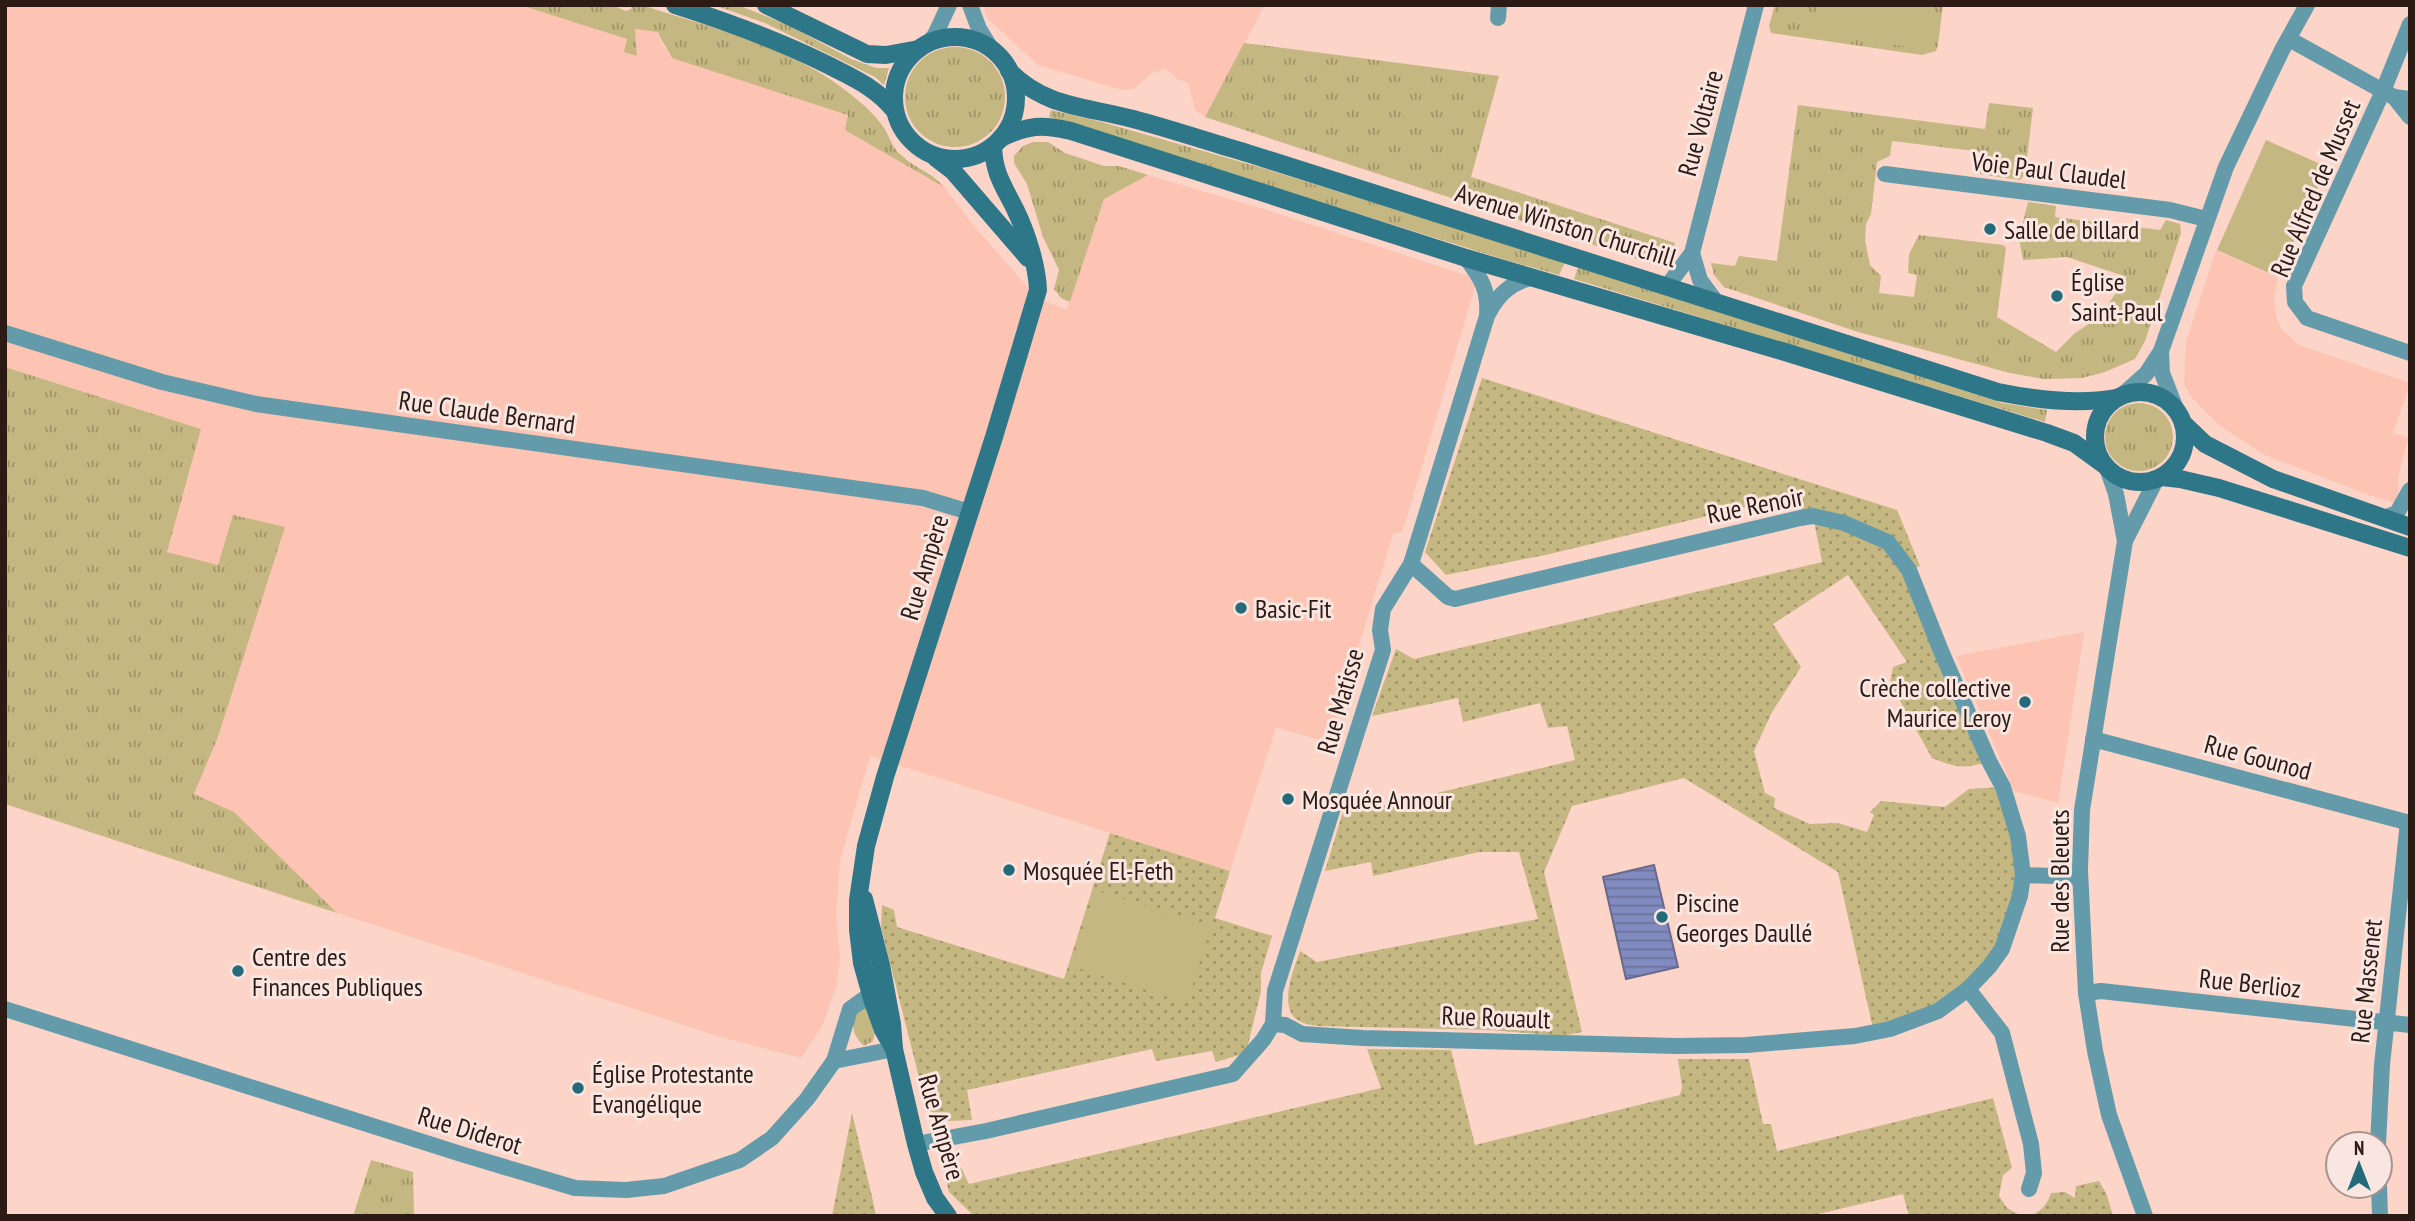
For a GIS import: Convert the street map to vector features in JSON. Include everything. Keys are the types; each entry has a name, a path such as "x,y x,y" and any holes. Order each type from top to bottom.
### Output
{"main road":[{"path":"675,5 755,31 870,87 883,96 895,111 904,132 915,144 953,171 1033,263"},
{"path":"766,5 867,54 886,55 923,46 942,38 957,37 979,42 992,50 1009,71 1014,86 1016,102 1010,125 997,142"},
{"path":"895,111 896,80 908,59 923,46"},
{"name":"Avenue Winston Churchill","path":"1009,71 1026,87 1055,102 1135,119 1247,153 1714,299 1998,392 2042,399 2091,401 2119,397"},
{"path":"927,152 950,159 965,158 980,153 1020,129 1034,126 1071,131 1466,258 1761,344 2047,433 2074,443 2127,481 2180,479 2219,488 2410,548"},
{"name":"Rue Ampère","path":"894,1049 883,1030 862,962 858,900 866,846 884,777 1037,298 1038,279 1017,212 996,174 997,142"},
{"path":"2105,466 2096,448 2095,430 2101,414 2119,397 2137,392 2153,394 2168,401 2205,444 2273,479 2410,527"},
{"path":"2159,478 2176,466 2182,455 2186,439 2179,416"},
{"name":"Rue Ampère","path":"861,889 916,1144 935,1198 948,1216"}],"street":[{"path":"923,46 935,35 949,5"},
{"path":"971,5 979,29 992,50"},
{"name":"Rue Voltaire","path":"1668,285 1692,253 1756,5"},
{"path":"2119,397 2146,374 2161,351 2226,167 2307,5"},
{"name":"Rue Alfred de Musset","path":"2410,24 2396,96 2294,286 2295,302 2307,318 2410,353"},
{"path":"2289,39 2396,96 2410,117"},
{"name":"Voie Paul Claudel","path":"1885,174 2170,211 2206,219"},
{"path":"1692,253 1700,280 1714,299"},
{"path":"1466,258 1481,277 1487,295 1487,316"},
{"path":"1487,316 1505,290 1521,280 1531,278"},
{"name":"Rue Matisse","path":"1273,1024 1275,990 1383,650 1380,630 1383,609 1411,564 1487,316"},
{"name":"Rue Claude Bernard","path":"5,333 162,382 256,404 916,497 969,512"},
{"path":"2161,351 2162,373 2179,416"},
{"name":"Rue des Bleuets","path":"2105,466 2116,494 2125,541"},
{"name":"Rue des Bleuets","path":"2145,1216 2109,1115 2095,1051 2086,993 2080,877 2082,810 2125,541 2159,478"},
{"path":"2384,518 2396,513 2410,491"},
{"name":"Rue Renoir","path":"1411,564 1448,597 1455,599 1800,517 1813,516 1844,523 1888,542 1909,570 1957,688 2003,787 2018,836 2023,875"},
{"name":"Rue Gounod","path":"2093,739 2409,823"},
{"name":"Rue Massenet","path":"2379,1130 2386,1023 2409,823"},
{"path":"2023,875 2080,877"},
{"name":"Rue Rouault","path":"1273,1024 1285,1025 1302,1034 1363,1038 1663,1045 1746,1045 1816,1040 1882,1031 1938,1011 1968,989 1989,967 2002,949 2020,896 2023,875"},
{"path":"1968,989 2002,1033 2031,1144 2034,1173 2029,1189"},
{"name":"Rue Berlioz","path":"2086,993 2114,993 2410,1025"},
{"path":"871,994 889,1009"},
{"name":"Rue Diderot","path":"5,1009 575,1188 626,1190 664,1186 740,1160 772,1138 807,1099 834,1061 850,1009 871,994"},
{"path":"916,1144 986,1131 1233,1074 1263,1040 1273,1024"},
{"path":"834,1061 894,1049"}],"shaded area":[{"path":"5,5 520,5 627,39 637,55 635,28 658,32 663,47 849,115 846,130 944,187 1037,298 1067,310 1104,199 1148,175 1270,211 1468,276 1475,286 1407,517 1402,531 1393,534 1329,743 1276,727 1230,871 870,756 840,860 836,913 840,959 836,987 823,1024 801,1058 721,1037 337,913 234,812 194,794 218,737 285,527 218,565 167,552 201,429 5,367"},
{"path":"983,5 1265,5 1205,117 1195,110 1188,82 1179,80 1166,69 1152,73 1133,89 1122,90 1038,65 987,18"},
{"path":"2216,250 2278,278 2274,296 2276,316 2281,329 2299,345 2410,383 2393,433 2408,438 2398,478 2399,501 2396,503 2363,493 2263,454 2219,425 2191,397 2184,383 2186,342"},
{"name":"Crèche collective Maurice Leroy","path":"2084,632 2058,803 2014,791 1956,656"}],"green space":[{"path":"520,5 612,5 626,11 631,9 632,5 642,5 725,31 780,52 831,80 854,97 881,124 898,152 944,187 845,130 848,115 672,58 658,32 635,29 637,56 624,52 627,39"},
{"path":"714,5 738,5 788,25 851,59 876,68 889,68 884,85 875,77 765,23"},
{"path":"1775,5 1943,5 1936,51 1922,55 1771,33 1769,26"},
{"path":"1817,5 1934,5 1928,49 1813,34"},
{"path":"1244,43 1499,76 1471,177 1675,243 1669,267 1664,268 1205,117"},
{"path":"955,47 974,51 990,62 1001,78 1005,97 1001,116 990,132 974,143 955,147 936,143 920,132 909,116 905,97 909,78 920,62 936,51"},
{"path":"1989,103 2033,108 2025,174 2020,180 1980,174 1983,152 1892,141 1890,156 1877,162 1865,240 1870,265 1881,276 1879,293 1914,297 1917,275 1908,273 1909,254 1919,235 2003,245 2006,248 1997,317 2056,352 2074,334 2100,316 2127,277 2067,257 2023,260 2019,239 2028,202 2056,206 2055,217 2160,230 2166,220 2180,224 2181,233 2145,341 2135,359 2105,372 2082,378 2044,379 2010,373 1858,332 1724,287 1714,275 1711,263 1735,266 1739,256 1777,261 1798,105 1985,129"},
{"path":"1051,110 1259,167 1565,262 1559,275 1506,260 1049,117"},
{"path":"2266,140 2327,167 2278,277 2217,250"},
{"path":"1033,142 1048,142 1065,153 1104,166 1119,166 1148,175 1104,199 1070,302 1061,298 1054,289 1059,270 1043,237 1027,184 1014,163 1014,156 1023,146"},
{"path":"1578,267 2002,403 2047,410 2045,422 1574,279"},
{"path":"5,367 201,429 167,552 218,565 233,515 285,527 218,737 194,794 234,812 337,913 5,804"},
{"path":"1482,378 1897,510 1920,566 1910,570 1989,761 1973,766 1960,766 1932,758 1890,683 1893,667 1907,662 1848,575 1773,624 1801,667 1772,712 1754,751 1765,793 1775,798 1774,808 1810,824 1838,823 1867,832 1874,815 1870,812 1881,801 1945,807 1969,789 2003,787 2023,875 2010,929 1968,989 1874,1033 1838,872 1684,778 1572,806 1544,872 1582,1032 1562,1036 1490,1030 1317,1026 1303,1023 1294,1016 1288,999 1291,978 1300,951 1317,962 1538,919 1519,852 1479,852 1373,876 1371,862 1325,871 1348,795 1355,796 1366,810 1575,760 1567,726 1548,728 1540,703 1463,722 1458,698 1372,716 1396,649 1414,659 1822,562 1813,516 1800,508 1797,497 1786,497 1550,554 1446,575 1425,552"},
{"path":"2139,403 2152,406 2163,413 2170,424 2173,437 2170,450 2163,461 2152,468 2139,471 2126,468 2115,461 2108,450 2105,437 2108,424 2115,413 2126,406"},
{"path":"1110,833 1230,871 1215,918 1272,936 1261,973 1261,991 1246,1053 1216,1062 1212,1051 1156,1061 1152,1049 967,1090 972,1120 949,1121 931,1112 923,1093 881,927 882,905 894,910 897,927 1064,979"},
{"path":"1096,890 1211,927 1187,1003 1071,966"},
{"path":"867,1007 875,1032 873,1041 864,1046 855,1035 853,1018 854,1013"},
{"path":"1367,1049 1451,1050 1475,1145 1680,1095 1682,1087 1678,1059 1749,1059 1763,1124 1771,1124 1777,1151 1993,1098 2012,1168 2003,1175 1999,1196 2007,1208 2022,1216 1909,1216 1903,1194 1810,1216 974,1216 949,1192 943,1168 959,1164 969,1184 1381,1088"},
{"path":"852,1113 873,1201 876,1216 832,1216"},
{"path":"371,1160 413,1172 414,1216 353,1216"},
{"path":"2099,1181 2107,1195 2113,1216 2029,1216 2043,1207 2051,1193 2065,1192 2075,1198 2076,1186"}],"water":[{"path":"1654,865 1678,967 1626,979 1603,877"}],"place":[{"name":"Salle de billard","path":"1990,229"},
{"name":"Église Saint-Paul","path":"2057,296"},
{"name":"Basic-Fit","path":"1241,608"},
{"name":"Crèche collective Maurice Leroy","path":"2025,702"},
{"name":"Mosquée Annour","path":"1288,799"},
{"name":"Mosquée El-Feth","path":"1009,870"},
{"name":"Piscine Georges Daullé","path":"1662,917"},
{"name":"Centre des Finances Publiques","path":"238,971"},
{"name":"Église Protestante Evangélique","path":"578,1088"}]}
